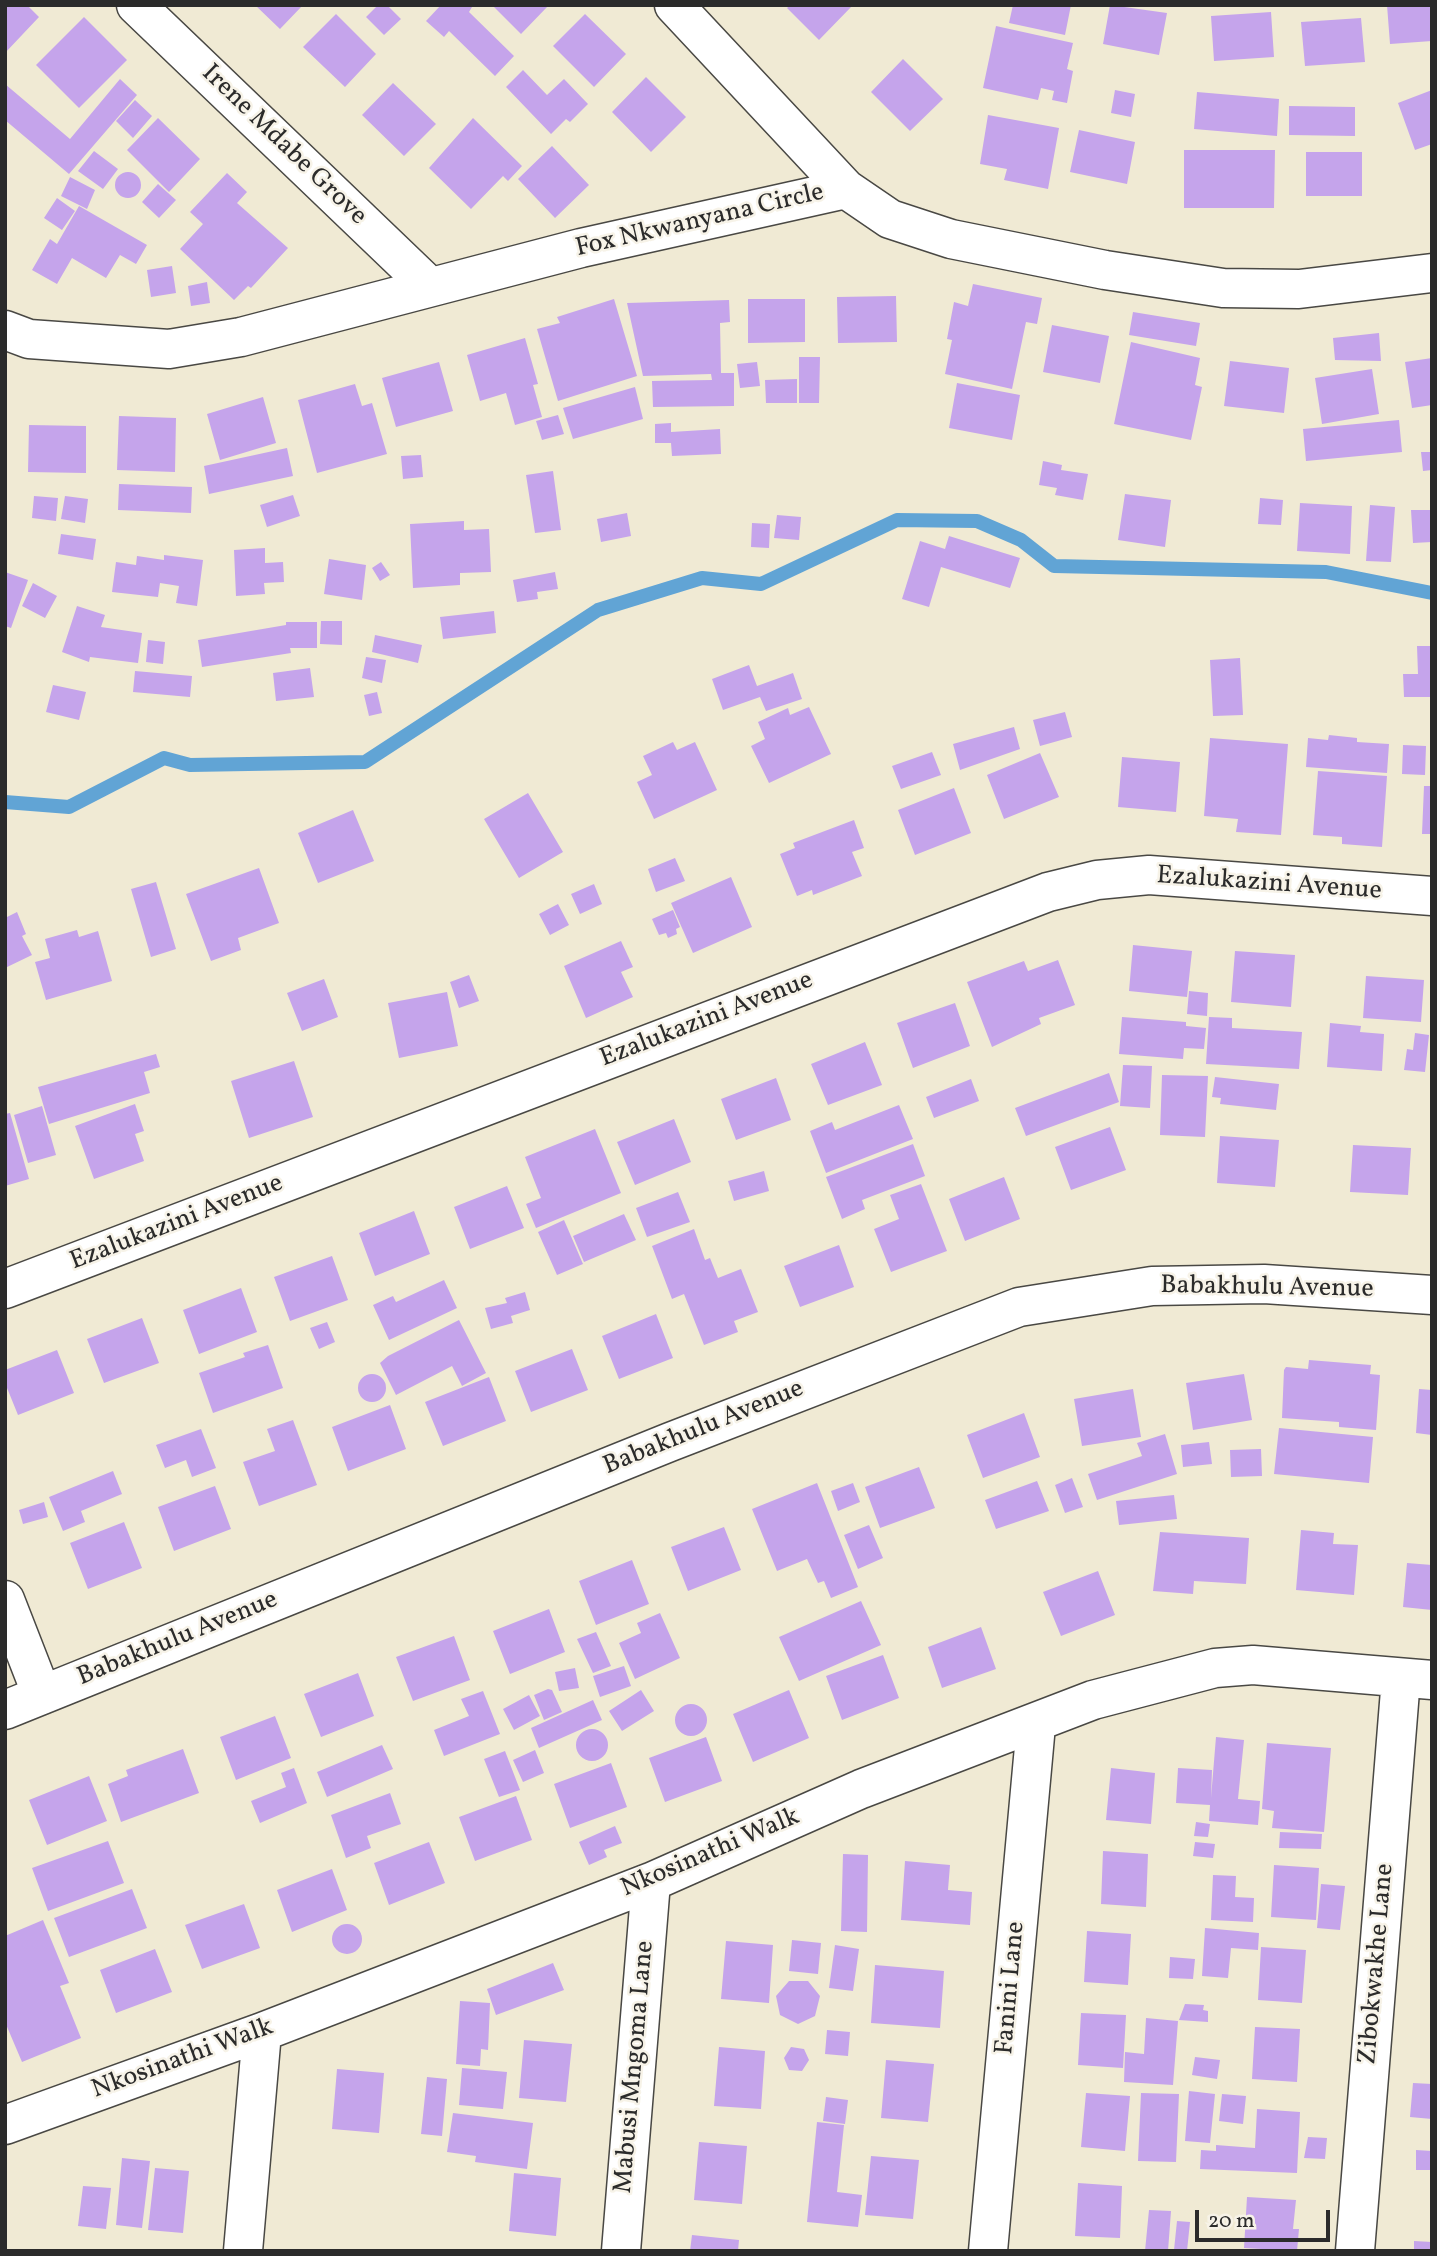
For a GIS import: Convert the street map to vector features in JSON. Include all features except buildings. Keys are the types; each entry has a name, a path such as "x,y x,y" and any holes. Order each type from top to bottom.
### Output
{"street":[{"name":"Irene Mdabe Grove","path":"136,5 429,286"},
{"path":"675,6 846,189"},
{"name":"Fox Nkwanyana Circle","path":"5,330 29,339 169,349 241,337 429,286 846,189 890,219 951,239 1105,270 1223,288 1299,289 1432,273"},
{"name":"Ezalukazini Avenue","path":"5,1289 1048,891 1097,880 1149,875 1432,896"},
{"name":"Babakhulu Avenue","path":"5,1710 670,1442 1019,1307 1152,1286 1264,1284 1432,1295"},
{"path":"5,1600 42,1695"},
{"name":"Nkosinathi Walk","path":"5,2124 262,2032 650,1882 861,1789 1036,1725 1093,1700 1214,1668 1253,1665 1417,1679"},
{"name":"Zibokwakhe Lane","path":"1355,2251 1417,1679"},
{"name":"Fanini Lane","path":"988,2251 1036,1725"},
{"name":"Mabusi Mngoma Lane","path":"621,2251 650,1882"},
{"path":"243,2251 262,2032"}],"waterway":[{"path":"5,802 69,807 164,758 190,765 365,762 598,610 702,578 761,584 897,520 977,521 1021,540 1054,566 1326,572 1432,593"}]}
